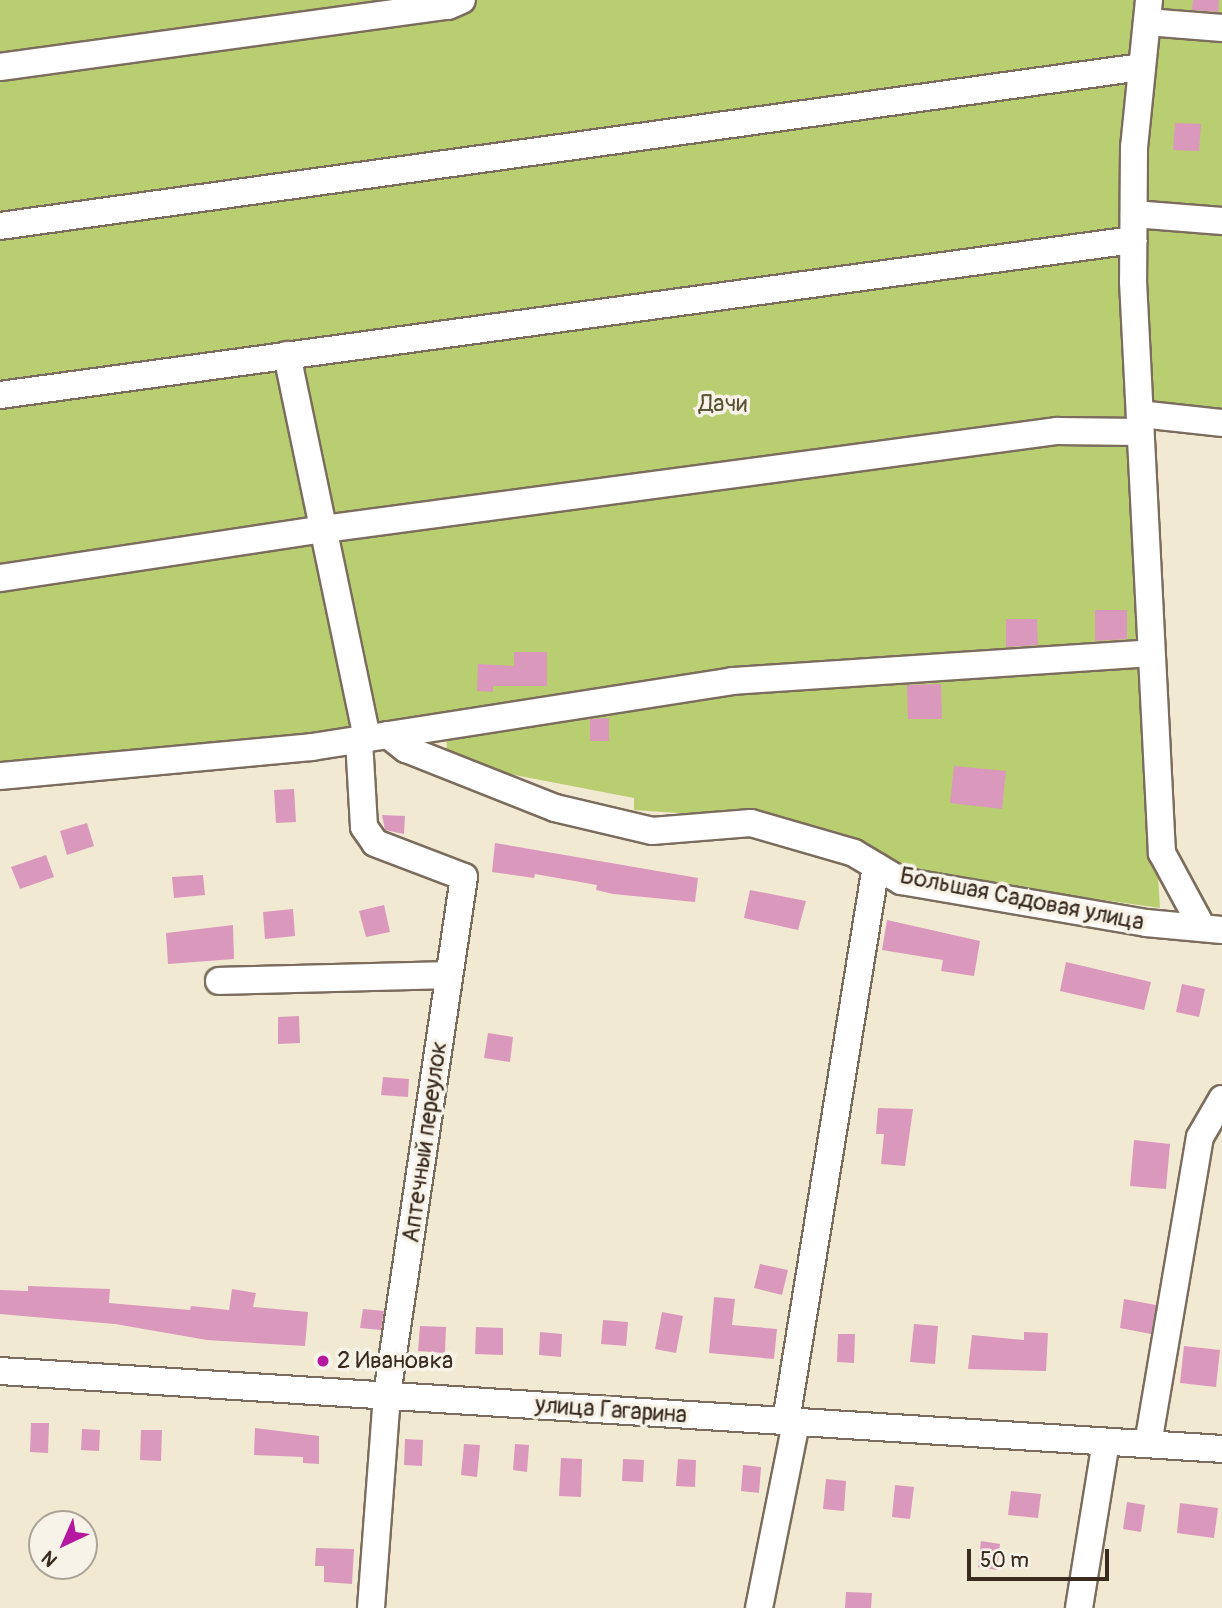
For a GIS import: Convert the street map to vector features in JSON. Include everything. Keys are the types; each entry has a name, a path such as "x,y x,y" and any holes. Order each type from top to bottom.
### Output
{"street":[{"path":"0,67 448,6 462,0"},
{"path":"1212,929 1162,853 1150,653 1133,227 1134,147 1148,11 1222,28"},
{"path":"0,226 1142,67"},
{"path":"0,395 287,355 1133,227 1222,221"},
{"path":"287,355 371,738"},
{"path":"0,578 324,529 1058,431 1140,423 1222,423"},
{"path":"0,776 371,738 732,681 1150,653"},
{"name":"Большая Садовая улица","path":"371,738 555,808 652,831 751,823 853,853 901,881 1146,923 1212,929"},
{"name":"Аптечный переулок","path":"371,738 364,827 375,843 464,877 387,1395 372,1608"},
{"path":"759,1608 791,1422 876,866"},
{"path":"219,981 448,975"},
{"path":"1148,1444 1200,1137 1222,1099"},
{"name":"улица Гагарина","path":"0,1371 1222,1449"},
{"path":"1079,1608 1106,1441"}],"green space":[{"name":"Дачи","path":"0,0 1222,0 1222,416 1130,407 1160,908 915,873 874,850 768,819 634,810 634,798 447,762 446,719 359,732 0,766"}],"building":[{"path":"1193,0 1219,0 1218,12 1192,10"},
{"path":"1175,123 1201,124 1199,151 1173,150"},
{"path":"1095,610 1127,610 1127,639 1095,641"},
{"path":"1006,619 1037,619 1038,645 1006,647"},
{"path":"514,652 547,652 547,686 493,686 493,692 477,691 478,664 514,666"},
{"path":"941,684 942,719 908,719 907,685"},
{"path":"609,718 609,741 590,741 590,719"},
{"path":"954,766 1006,771 1002,809 950,803"},
{"path":"294,789 296,822 276,823 274,790"},
{"path":"382,815 405,816 404,834 385,830"},
{"path":"87,823 94,846 67,855 60,831"},
{"path":"495,843 698,878 695,902 613,894 596,890 597,885 535,874 534,878 492,872"},
{"path":"46,855 54,877 20,889 11,867"},
{"path":"203,875 205,895 174,898 172,877"},
{"path":"750,890 806,901 798,930 744,918"},
{"path":"384,905 390,932 366,937 359,911"},
{"path":"293,909 295,936 265,939 263,912"},
{"path":"887,920 980,941 974,976 941,971 943,960 882,950"},
{"path":"233,925 234,959 168,964 166,933"},
{"path":"1066,962 1151,982 1144,1010 1060,991"},
{"path":"1182,984 1205,989 1199,1017 1176,1012"},
{"path":"299,1016 300,1043 278,1044 278,1017"},
{"path":"488,1033 513,1037 510,1062 484,1058"},
{"path":"383,1077 409,1079 408,1097 381,1095"},
{"path":"878,1108 913,1109 905,1166 881,1164 884,1134 876,1134"},
{"path":"1134,1140 1170,1144 1166,1189 1130,1186"},
{"path":"760,1264 788,1270 782,1295 754,1288"},
{"path":"28,1286 110,1289 109,1303 190,1310 191,1306 229,1310 232,1289 256,1293 253,1307 308,1312 305,1346 207,1340 115,1324 0,1314 0,1290 28,1291"},
{"path":"714,1297 735,1299 732,1325 777,1329 774,1359 709,1353"},
{"path":"1124,1299 1156,1305 1151,1334 1120,1328"},
{"path":"363,1309 384,1311 381,1330 360,1328"},
{"path":"662,1312 683,1316 676,1353 655,1349"},
{"path":"603,1320 628,1322 626,1346 601,1344"},
{"path":"914,1324 938,1326 935,1364 910,1362"},
{"path":"420,1326 446,1327 445,1353 418,1351"},
{"path":"476,1327 503,1328 503,1355 475,1354"},
{"path":"540,1332 562,1334 561,1357 539,1355"},
{"path":"1024,1332 1048,1333 1046,1371 968,1369 972,1335 1024,1340"},
{"path":"838,1334 855,1334 854,1363 837,1362"},
{"path":"1184,1346 1220,1350 1216,1387 1180,1383"},
{"path":"31,1423 49,1423 48,1453 30,1452"},
{"path":"255,1428 319,1436 319,1464 303,1463 303,1457 254,1455"},
{"path":"82,1429 100,1430 99,1451 81,1450"},
{"path":"141,1430 162,1430 161,1461 140,1460"},
{"path":"405,1439 423,1440 422,1466 404,1465"},
{"path":"464,1444 480,1445 477,1477 461,1475"},
{"path":"515,1444 529,1445 527,1472 513,1470"},
{"path":"561,1458 582,1459 581,1497 559,1496"},
{"path":"623,1459 644,1460 643,1482 622,1481"},
{"path":"678,1459 696,1460 695,1487 676,1486"},
{"path":"743,1465 761,1467 759,1493 741,1491"},
{"path":"826,1479 846,1481 844,1511 823,1509"},
{"path":"895,1485 914,1487 910,1519 892,1517"},
{"path":"1011,1491 1041,1494 1038,1518 1008,1515"},
{"path":"1127,1502 1145,1505 1141,1532 1123,1529"},
{"path":"1180,1503 1218,1508 1214,1538 1177,1533"},
{"path":"981,1541 1000,1544 997,1570 978,1567"},
{"path":"316,1548 354,1549 352,1584 324,1582 324,1566 315,1566"},
{"path":"846,1592 872,1593 871,1608 845,1608"}],"place":[{"name":"2 Ивановка","path":"323,1361"}]}
